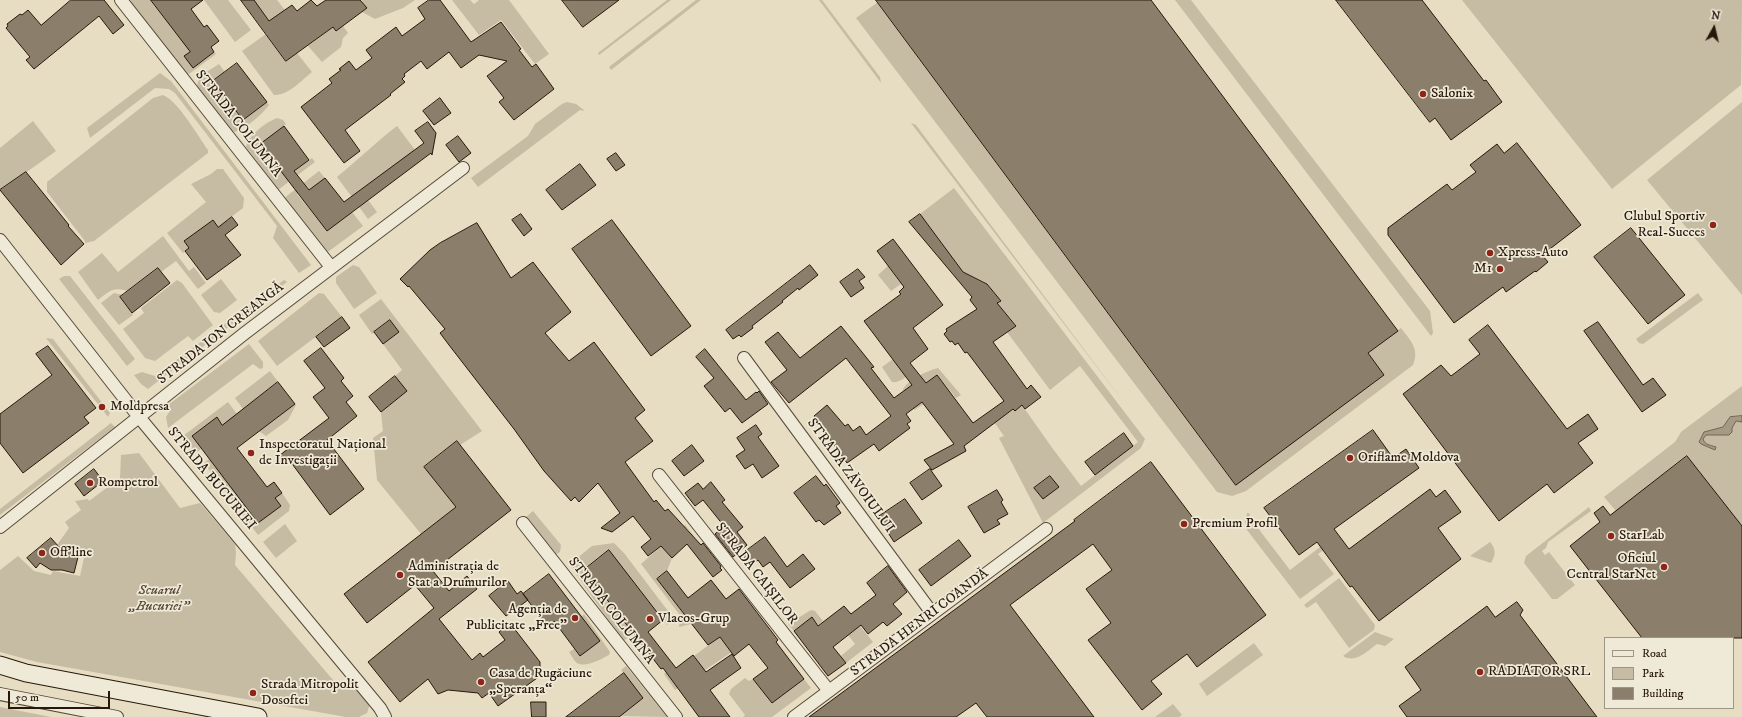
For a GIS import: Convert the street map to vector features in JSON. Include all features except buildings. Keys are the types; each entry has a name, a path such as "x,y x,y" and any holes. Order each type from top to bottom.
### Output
{"main road":[{"path":"0,665 26,673 258,717"}],"street":[{"name":"STRADA COLUMNA","path":"121,0 331,267"},
{"name":"STRADA ION CREANGĂ","path":"0,527 331,267 463,168"},
{"name":"STRADA BUCURIEI","path":"0,240 139,417 370,695 386,717"},
{"name":"STRADA ZĂVOIULUI","path":"744,358 932,613"},
{"name":"STRADA CAIȘILOR","path":"659,475 829,691"},
{"name":"STRADA COLUMNA","path":"523,523 676,717"},
{"name":"STRADA HENRI COANDĂ","path":"794,717 1046,528"},
{"path":"0,694 117,717"}],"green space":[{"path":"131,0 152,0 190,52 193,67 214,52 216,54 189,74 187,73 132,6"},
{"path":"204,0 228,0 251,30 235,42"},
{"path":"254,0 277,0 285,10 269,21"},
{"path":"415,0 403,8 375,19 362,12 367,8 361,1"},
{"path":"452,0 470,0 474,4 479,0 509,0 549,54 535,64 501,20 479,35"},
{"path":"667,0 671,0 599,55 598,53"},
{"path":"696,0 701,0 611,70 609,67"},
{"path":"819,0 822,0 880,77 881,83"},
{"path":"1175,0 1191,0 1430,311 1433,333 1431,336"},
{"path":"1462,0 1742,0 1741,85 1612,189"},
{"path":"878,2 1236,484 1384,375 1368,353 1401,328 1415,349 1415,359 1413,365 1246,491 1232,496 1217,492 856,18"},
{"path":"343,26 348,33 343,38 341,47 322,62 308,46 333,27 336,30"},
{"path":"266,34 286,61 297,53 312,72 290,90 279,95 274,95 242,51"},
{"path":"219,64 225,72 213,81 243,120 267,102 269,105 254,121 235,132 228,129 197,87 199,79"},
{"path":"160,73 171,81 311,265 299,273 273,238 277,226 175,93 169,89 155,88 90,138 87,128"},
{"path":"163,95 175,104 181,111 208,150 208,153 94,241 85,243 47,192 47,182 153,98"},
{"path":"567,102 576,104 585,111 580,110 478,187 471,178 528,136 535,124"},
{"name":"Clubul Sportiv Real-Succes","path":"1742,102 1742,295 1647,180"},
{"path":"277,118 283,120 286,124 260,144 286,177 312,158 315,162 278,190 246,147 248,142 258,130"},
{"path":"33,121 56,151 0,190 0,148"},
{"path":"911,123 916,125 1125,404"},
{"path":"397,126 415,150 368,200 377,212 368,219 337,177"},
{"path":"217,169 223,169 244,198 243,208 218,227 213,220 184,241 189,248 183,253 167,233 206,202 191,184 211,174"},
{"path":"319,171 325,178 309,190 307,186 297,194 327,231 352,212 363,226 325,254 283,199"},
{"path":"954,188 1145,439 1141,448 1043,523 999,438 1004,436 994,422 1022,405 1081,486 1138,442 1080,366 1050,390 1007,332 1016,325 997,303 1000,300 987,283 963,272 920,214"},
{"path":"163,236 189,271 194,267 206,283 198,289 176,261 161,272 158,268 128,291 115,289 98,300 78,272 102,253 118,272"},
{"path":"353,265 359,267 377,293 354,309 336,283 336,277"},
{"path":"888,266 901,284 891,291 878,275"},
{"path":"64,276 70,276 135,359 127,366 59,279"},
{"path":"221,279 237,300 220,313 214,312 201,295"},
{"path":"177,280 182,283 213,325 193,341 188,336 155,361 145,358 123,329 144,313 141,308"},
{"path":"284,280 287,282 148,389 141,384 134,375 142,372 155,376"},
{"path":"114,293 123,295 120,298 133,315 119,325 101,303"},
{"path":"319,293 324,294 342,317 277,366 258,341"},
{"path":"1698,293 1703,300 1643,344 1639,343 1636,339"},
{"path":"381,299 482,431 460,445 457,441 424,467 456,507 421,534 377,480 373,438 383,431 381,412 407,391 395,376 402,370 383,344 399,332 390,320 372,334 359,315"},
{"path":"46,338 53,339 110,413 108,417"},
{"path":"249,344 263,362 263,368 260,369 253,364 168,428 166,417 171,409 168,405"},
{"path":"893,359 915,369 898,382 892,382 882,367"},
{"path":"938,368 961,395 956,398 937,375 926,383 921,378 907,389 914,407 922,402 924,404 914,410 905,397 903,389 914,379"},
{"path":"270,371 278,382 243,409 235,398"},
{"path":"1742,386 1742,526 1687,456 1616,511 1604,497 1675,442 1681,432"},
{"path":"228,402 237,414 225,428 217,417 192,436 202,448 196,453 183,436"},
{"path":"295,404 296,405 288,420 266,436 259,431"},
{"path":"111,423 115,427 0,515 0,509"},
{"name":"Scuarul „Bucuriei”","path":"139,453 180,508 200,503 235,544 235,565 339,687 359,691 370,704 367,713 359,717 346,717 37,662 0,652 0,570 18,556 34,571 51,575 53,571 80,576 85,553 57,545 69,528 65,522 81,510 75,501 88,499 89,501 120,478 121,455"},
{"path":"209,459 281,506 275,498 282,493 290,505 289,511 258,535 204,463"},
{"path":"1589,507 1591,511 1548,542 1546,548 1542,551 1545,555 1549,552 1575,585 1557,599 1552,599 1524,563 1526,556"},
{"path":"533,511 561,545 560,552 554,556 525,518"},
{"path":"1247,513 1249,513 1251,519 1290,570 1337,534 1340,538 1318,554 1334,574 1300,599 1247,530 1245,522"},
{"path":"285,524 297,541 276,558 263,542"},
{"path":"685,525 695,537 686,528 664,549 672,558 667,571 657,579 691,624 679,627 679,614 641,564"},
{"path":"1490,542 1495,552 1491,563 1470,556"},
{"path":"614,543 624,553 668,611 671,622 667,625 608,551 584,570 634,634 623,641 574,571 571,563 592,546"},
{"path":"1339,578 1375,625 1374,630 1349,648 1316,602 1307,608 1304,605"},
{"path":"688,596 732,652 675,690 664,674 674,666 676,668 668,674 675,684 700,665 694,656 718,638 687,597"},
{"path":"811,610 815,611 823,621 818,625 812,617 794,631 788,624"},
{"path":"584,614 610,652 609,655 602,659 589,664 577,663 569,652 574,649 580,656 599,641 581,617"},
{"path":"860,626 873,642 846,663 841,656 855,644 848,635"},
{"path":"1375,632 1394,639 1385,646 1377,644 1357,658 1348,658 1343,656"},
{"path":"1254,643 1263,655 1207,696 1199,684"},
{"path":"626,666 667,717 619,716 643,698 621,670"},
{"path":"745,678 749,681 753,679 772,703 804,679 811,688 772,717 743,717 745,715 729,694 731,689"},
{"path":"1173,704 1182,715 1179,717 1155,717"},
{"path":"0,707 51,717 0,717"}],"shaded area":[{"path":"1742,416 1742,422 1736,421 1732,428 1732,432 1729,435 1706,435 1703,439 1704,441 1716,447 1715,450 1699,442 1704,432 1723,427 1730,417"}],"place":[{"name":"Salonix","path":"1423,94"},
{"name":"Clubul Sportiv Real-Succes","path":"1713,225"},
{"name":"Xpress-Auto","path":"1490,253"},
{"name":"M1","path":"1500,269"},
{"name":"Moldpresa","path":"102,407"},
{"name":"Inspectoratul Național de Investigații","path":"251,453"},
{"name":"Oriflame Moldova","path":"1350,458"},
{"name":"Rompetrol","path":"90,483"},
{"name":"Premium Profil","path":"1184,524"},
{"name":"StarLab","path":"1611,536"},
{"name":"Off'line","path":"42,553"},
{"name":"Oficiul Central StarNet","path":"1664,567"},
{"name":"Administrația de Stat a Drumurilor","path":"400,575"},
{"name":"Agenția de Publicitate „Free”","path":"575,618"},
{"name":"Vlacos-Grup","path":"650,619"},
{"name":"RADIATOR SRL","path":"1480,672"},
{"name":"Casa de Rugăciune „Speranța“","path":"481,682"},
{"name":"Strada Mitropolit Dosoftei","path":"253,693"}]}
